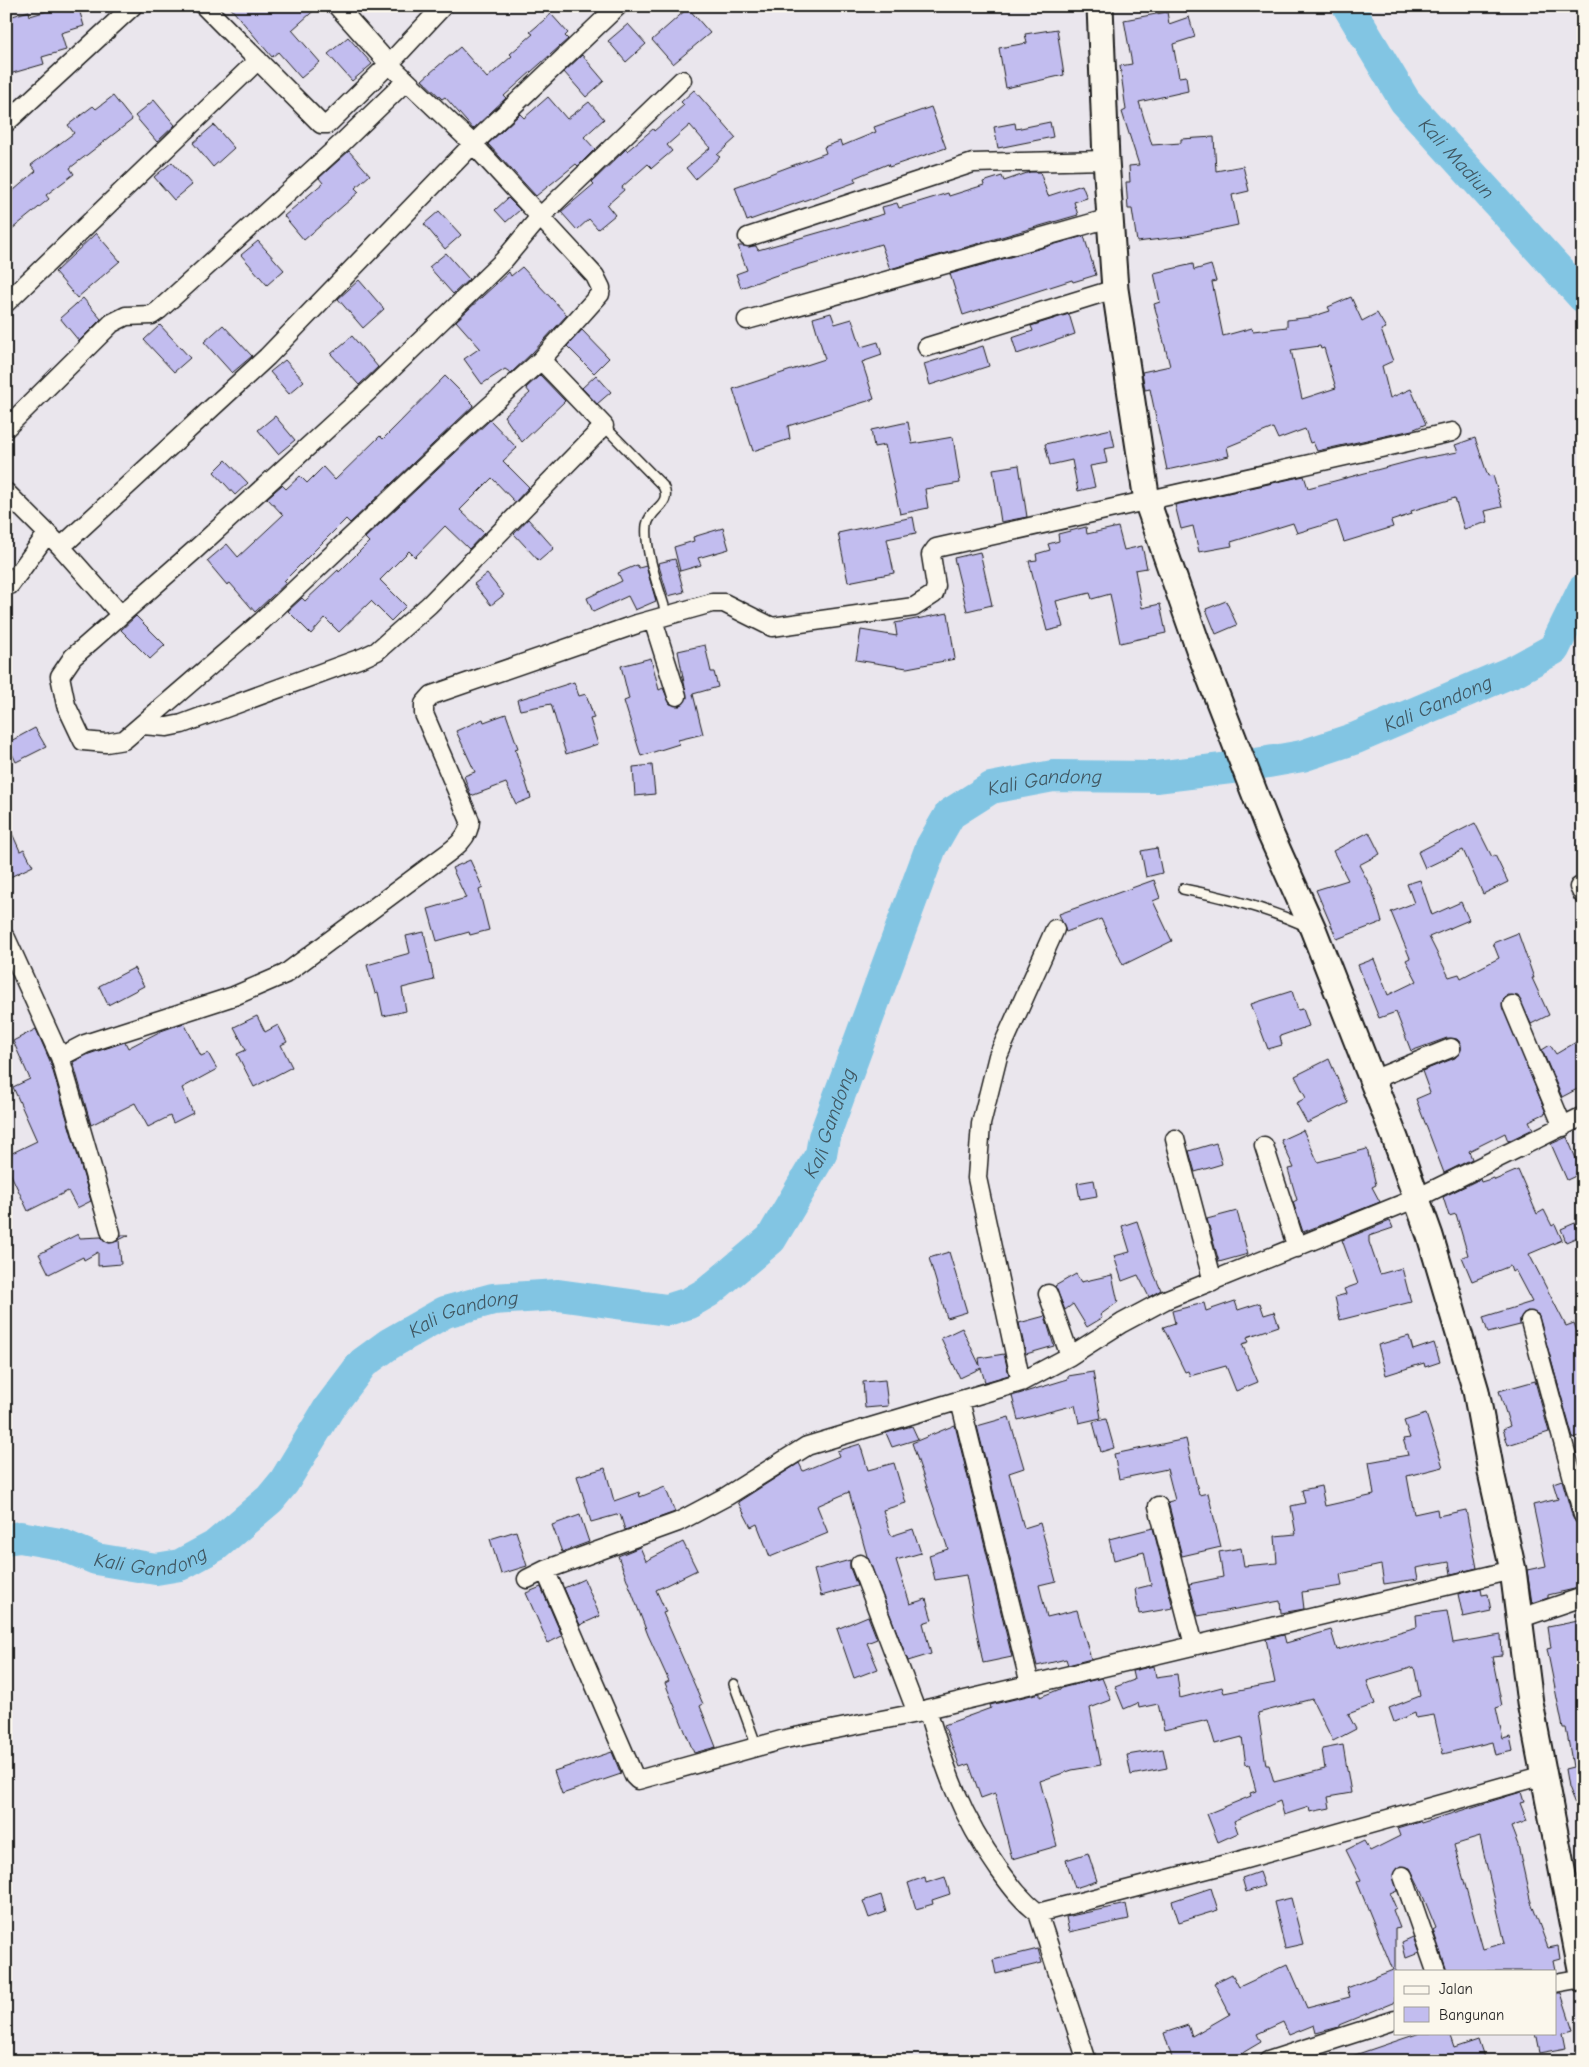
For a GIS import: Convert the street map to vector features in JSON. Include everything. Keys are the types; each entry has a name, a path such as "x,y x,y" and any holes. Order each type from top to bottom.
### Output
{"main road":[{"path":"1100,6 1106,160 1116,290 1147,501 1200,655 1264,818 1313,929 1417,1198 1476,1391 1492,1477 1513,1570 1521,1618 1530,1703 1544,1776 1577,1920 1583,1978"}],"street":[{"path":"6,123 133,6"},
{"path":"204,6 321,124 328,124 444,6"},
{"path":"336,6 389,64 473,144 540,218 595,276 601,288 600,294 542,360 466,428 262,621 142,725 124,740 106,743 83,741 66,705 60,676 73,657 373,387 504,260 540,218 682,80"},
{"path":"61,547 267,357 473,144 618,6"},
{"path":"6,303 258,60"},
{"path":"6,428 112,323 126,316 152,316 159,310 344,141 406,81"},
{"path":"748,237 973,163 1106,160"},
{"path":"748,320 1110,218"},
{"path":"927,347 1116,290"},
{"path":"142,725 167,727 182,724 377,651 429,605 604,426 542,360"},
{"path":"60,1057 85,1044 234,996 285,974 378,906 460,842 468,831 470,821 424,714 424,704 432,695 712,602 724,602 772,627 914,607 934,594 936,586 931,555 936,548 1452,432"},
{"path":"6,492 61,547 121,615"},
{"path":"10,586 47,534"},
{"path":"660,618 678,696"},
{"path":"1021,1382 977,1178 981,1124 998,1056 1055,929"},
{"path":"6,938 60,1057 111,1233"},
{"path":"1512,1005 1563,1127"},
{"path":"1372,1080 1451,1048"},
{"path":"527,1579 545,1570 678,1522 727,1496 807,1446 1021,1382 1070,1356 1122,1323 1165,1300 1417,1198 1583,1116"},
{"path":"1175,1139 1213,1282"},
{"path":"1264,1146 1297,1248"},
{"path":"1048,1294 1070,1356"},
{"path":"1530,1321 1583,1515"},
{"path":"960,1401 1030,1684"},
{"path":"1158,1506 1194,1645"},
{"path":"860,1564 922,1711 953,1791 970,1825 1021,1900 1038,1913 1087,2061"},
{"path":"545,1570 634,1776 638,1780 785,1739 922,1711 1513,1570"},
{"path":"1521,1618 1583,1597"},
{"path":"1038,1913 1242,1860 1544,1776"},
{"path":"1403,1876 1436,1970"},
{"path":"1556,1983 1583,1978"},
{"path":"1268,2061 1394,2020"}],"lane":[{"path":"604,426 663,486 667,493 666,500 651,516 647,530 660,618"},
{"path":"1183,888 1230,897 1264,908 1313,929"},
{"path":"734,1684 757,1747"}],"building":[{"path":"64,6 78,6 84,26 61,33 66,50 42,57 44,64 6,75 6,18 29,11 30,16"},
{"path":"229,6 319,6 292,30 320,62 301,78 278,52 272,57"},
{"path":"688,8 710,33 673,64 652,40"},
{"path":"1167,12 1169,24 1189,17 1195,37 1173,44 1179,77 1186,76 1188,91 1139,102 1152,145 1181,143 1181,139 1214,137 1216,171 1243,166 1249,191 1232,195 1238,225 1186,236 1137,242 1132,209 1128,209 1126,182 1130,182 1129,166 1139,165 1122,112 1126,110 1120,66 1132,64 1124,20"},
{"path":"551,14 568,33 565,36 568,39 504,96 506,98 473,129 445,97 442,99 422,80 460,47 487,78 533,34 530,32"},
{"path":"628,24 646,44 626,62 608,41"},
{"path":"1057,29 1064,75 1006,88 999,48 1027,43 1025,34"},
{"path":"348,37 372,64 352,81 328,54"},
{"path":"582,55 604,81 586,97 564,72"},
{"path":"694,90 736,138 717,155 720,157 695,179 686,168 710,148 690,125 667,145 672,151 652,168 648,164 622,187 624,190 607,205 615,215 598,229 589,219 577,230 561,212 594,184 592,182 626,149 627,151 653,129 654,131 684,105 681,102"},
{"path":"113,96 132,120 70,168 74,174 46,195 49,199 6,234 6,197 36,171 31,165 74,133 68,125 93,106 96,109"},
{"path":"548,97 567,119 589,102 604,119 584,137 595,149 578,166 576,164 536,196 488,144 520,114 524,118"},
{"path":"154,100 175,125 157,142 135,116"},
{"path":"931,107 946,148 889,167 888,164 854,178 856,182 747,221 735,187 826,153 824,147 840,141 842,146 876,132 874,127"},
{"path":"1050,122 1053,137 998,148 994,127 1015,123 1016,129"},
{"path":"214,125 234,148 213,167 193,143"},
{"path":"349,151 370,175 355,188 359,192 304,240 284,216 323,183 319,178"},
{"path":"172,162 192,185 174,200 154,177"},
{"path":"1030,172 1040,172 1048,196 1082,185 1087,198 1074,202 1078,215 890,269 881,244 774,276 741,288 736,274 747,270 738,246 756,246 758,250 884,214 882,207 897,203 899,208 948,193 949,196 984,185 983,182 1002,176 1004,181"},
{"path":"508,198 520,210 506,222 495,210"},
{"path":"439,211 461,235 445,249 424,224"},
{"path":"96,233 120,261 77,298 55,272"},
{"path":"1084,236 1096,275 1073,282 1072,280 963,315 950,274"},
{"path":"258,241 284,270 267,285 241,255"},
{"path":"446,253 469,279 453,294 429,267"},
{"path":"1193,264 1194,270 1211,265 1216,281 1212,282 1223,336 1252,328 1253,331 1287,327 1287,320 1311,317 1330,311 1328,307 1351,297 1362,321 1377,313 1386,328 1381,330 1393,361 1382,366 1390,398 1411,389 1426,424 1412,430 1317,451 1313,442 1310,443 1305,429 1278,439 1273,428 1227,447 1229,456 1167,470 1150,389 1145,390 1142,372 1170,366 1154,304 1160,302 1154,273","holes":["1320,346 1321,349 1324,348 1336,388 1302,399 1291,350"]},
{"path":"522,267 567,315 511,373 505,369 482,384 464,359 480,348 456,321 509,272 511,276"},
{"path":"359,280 384,309 363,328 338,299"},
{"path":"83,298 101,319 79,341 60,318"},
{"path":"831,313 835,324 852,319 861,347 878,342 882,355 862,362 874,399 788,426 790,439 753,451 733,389 825,359 813,318"},
{"path":"1069,314 1075,334 1017,354 1012,338 1033,331 1031,326"},
{"path":"160,325 190,358 174,372 144,340"},
{"path":"223,325 252,356 232,373 204,342"},
{"path":"582,330 609,358 594,373 567,346"},
{"path":"352,336 378,367 359,385 331,354"},
{"path":"983,346 989,366 930,385 924,364"},
{"path":"285,360 304,381 289,394 270,372"},
{"path":"540,375 565,401 522,442 504,416 530,393 526,388"},
{"path":"596,375 611,392 597,404 582,388"},
{"path":"445,376 474,405 350,523 346,519 284,581 286,583 255,612 230,583 227,585 207,561 227,544 238,557 283,515 267,498 282,485 286,489 300,476 307,483 323,467 335,480 380,436 383,439"},
{"path":"275,416 295,440 278,454 258,430"},
{"path":"490,420 517,448 503,461 529,487 515,502 492,478 460,510 484,533 469,549 445,526 415,557 409,551 380,580 406,606 391,621 371,601 339,632 325,618 311,634 288,611 302,598 305,601 338,570 339,572 369,542 365,538"},
{"path":"908,422 912,444 953,437 960,483 925,489 928,508 900,514 885,445 874,447 871,430"},
{"path":"1111,429 1115,447 1104,449 1107,463 1090,466 1095,487 1078,491 1072,460 1050,465 1045,444"},
{"path":"1475,438 1488,476 1493,475 1502,507 1485,511 1488,522 1464,529 1455,498 1411,511 1412,514 1391,521 1393,527 1344,542 1337,521 1297,533 1293,523 1231,542 1232,546 1199,552 1193,526 1181,529 1175,505 1304,476 1308,488 1418,459 1458,452 1455,445"},
{"path":"226,460 248,483 235,495 214,472"},
{"path":"1019,465 1027,517 1001,522 993,469"},
{"path":"913,517 916,533 887,539 894,573 848,582 838,533"},
{"path":"528,519 554,548 539,561 514,534"},
{"path":"1086,527 1087,534 1118,527 1124,550 1142,546 1147,568 1135,570 1142,608 1160,604 1166,633 1120,643 1110,594 1092,599 1090,593 1056,601 1063,627 1047,631 1029,561 1037,560 1036,554 1050,550 1048,544 1059,541 1058,534"},
{"path":"723,528 729,549 698,558 701,565 680,571 674,547 694,541 693,537"},
{"path":"980,552 992,605 967,611 954,558"},
{"path":"675,559 684,592 668,596 658,563"},
{"path":"637,565 639,568 646,566 656,601 635,610 628,596 593,612 587,598 622,581 618,573"},
{"path":"487,574 504,595 491,605 474,584"},
{"path":"1226,601 1237,625 1216,634 1206,609"},
{"path":"948,613 955,659 907,668 856,660 861,630 897,636 895,623"},
{"path":"136,616 165,645 150,659 121,630"},
{"path":"705,645 711,672 714,672 718,687 693,694 703,734 678,740 679,744 641,756 624,701 629,699 621,666 651,658 659,690 663,688 670,704 680,706 687,698 678,651"},
{"path":"574,682 579,696 586,694 594,718 590,719 598,744 566,754 551,704 520,710 517,700"},
{"path":"506,714 518,748 515,749 531,798 516,804 506,783 471,796 464,776 475,772 456,731 483,719 484,722"},
{"path":"35,728 46,747 16,762 7,743"},
{"path":"652,765 655,794 635,796 633,767"},
{"path":"6,820 20,851 24,849 33,866 6,879"},
{"path":"1475,823 1492,857 1495,855 1508,882 1483,894 1463,850 1425,868 1418,852"},
{"path":"1369,832 1380,854 1359,865 1372,889 1382,922 1337,939 1316,890 1348,880 1333,851"},
{"path":"1157,848 1162,873 1146,877 1141,851"},
{"path":"470,860 483,888 479,890 489,930 470,935 469,932 437,941 428,909 466,898 452,868"},
{"path":"1154,880 1160,898 1153,901 1172,941 1123,965 1101,919 1066,932 1059,914"},
{"path":"1420,880 1432,915 1461,902 1469,920 1429,937 1449,977 1459,974 1461,978 1499,958 1493,943 1518,933 1534,978 1532,978 1549,1015 1531,1024 1518,996 1507,995 1502,1003 1546,1113 1529,1121 1533,1129 1508,1141 1505,1133 1469,1151 1472,1159 1444,1173 1416,1099 1430,1093 1422,1071 1455,1058 1461,1050 1461,1044 1457,1039 1447,1038 1411,1051 1396,1012 1379,1018 1358,965 1374,959 1388,995 1417,981 1406,960 1410,958 1391,912 1414,903 1407,884"},
{"path":"424,932 434,980 402,988 406,1011 383,1016 378,992 375,993 367,965 410,953 406,936"},
{"path":"134,968 144,986 108,1005 99,986"},
{"path":"1292,991 1298,1010 1303,1009 1309,1026 1280,1036 1282,1045 1268,1049 1251,1004"},
{"path":"257,1016 265,1032 278,1025 287,1042 281,1045 292,1067 254,1087 237,1054 246,1050 234,1027"},
{"path":"184,1023 201,1056 208,1053 217,1069 182,1088 193,1113 173,1123 170,1116 148,1127 135,1103 91,1125 73,1062 89,1054 125,1042 128,1048 161,1031"},
{"path":"36,1029 50,1061 91,1201 77,1208 68,1191 28,1211 6,1164 6,1156 37,1141 13,1087 30,1079 13,1041"},
{"path":"1583,1038 1583,1086 1562,1097 1542,1050 1550,1045 1556,1054"},
{"path":"1329,1059 1348,1103 1307,1123 1296,1103 1306,1098 1295,1076"},
{"path":"1303,1130 1318,1162 1367,1149 1376,1185 1372,1187 1380,1202 1303,1232 1293,1202 1297,1200 1288,1169 1294,1168 1281,1140"},
{"path":"1567,1137 1582,1173 1567,1180 1551,1144"},
{"path":"1216,1143 1222,1164 1195,1172 1189,1151"},
{"path":"1518,1170 1537,1214 1544,1210 1552,1226 1555,1224 1562,1240 1529,1254 1566,1326 1574,1323 1583,1347 1583,1435 1573,1438 1538,1314 1527,1311 1520,1318 1520,1325 1488,1333 1483,1317 1532,1302 1515,1270 1512,1272 1510,1266 1472,1281 1462,1257 1468,1255 1456,1214 1449,1216 1443,1197 1480,1179 1481,1182 1494,1178 1495,1180"},
{"path":"1094,1180 1097,1196 1080,1199 1077,1183"},
{"path":"1237,1211 1248,1254 1219,1262 1207,1219"},
{"path":"1137,1221 1161,1290 1149,1297 1138,1275 1122,1281 1114,1256 1130,1252 1122,1226"},
{"path":"1390,1221 1393,1228 1369,1236 1369,1242 1380,1274 1402,1268 1411,1302 1340,1320 1335,1297 1346,1294 1344,1289 1358,1284 1342,1240"},
{"path":"1575,1223 1580,1236 1566,1242 1561,1229"},
{"path":"78,1234 80,1238 101,1237 109,1243 118,1241 121,1235 129,1235 119,1240 121,1264 98,1266 98,1252 84,1260 83,1257 49,1274 39,1254"},
{"path":"949,1252 967,1312 947,1318 929,1258"},
{"path":"1076,1274 1081,1282 1112,1275 1118,1302 1100,1315 1102,1318 1087,1327 1073,1304 1065,1310 1055,1286"},
{"path":"1235,1301 1238,1310 1260,1303 1264,1315 1274,1312 1279,1326 1247,1337 1249,1342 1242,1344 1258,1382 1236,1391 1226,1366 1190,1376 1188,1371 1185,1372 1163,1327 1175,1323 1172,1311 1204,1303 1206,1311"},
{"path":"1045,1316 1054,1346 1026,1354 1019,1323"},
{"path":"962,1328 980,1366 979,1358 1004,1354 1009,1375 985,1382 981,1368 960,1378 941,1338"},
{"path":"1409,1336 1413,1350 1434,1343 1440,1362 1425,1367 1424,1363 1386,1375 1378,1345"},
{"path":"1093,1372 1101,1418 1079,1423 1075,1405 1018,1420 1012,1396 1068,1379 1068,1376"},
{"path":"885,1380 888,1406 865,1408 863,1382"},
{"path":"1535,1381 1549,1432 1508,1445 1503,1429 1510,1426 1499,1391"},
{"path":"1426,1414 1443,1467 1407,1476 1414,1514 1437,1509 1438,1516 1466,1510 1477,1568 1451,1574 1449,1562 1416,1568 1418,1579 1384,1584 1381,1565 1340,1574 1342,1586 1302,1592 1304,1609 1281,1613 1280,1601 1198,1616 1189,1584 1223,1577 1219,1552 1241,1548 1244,1566 1277,1563 1275,1536 1296,1534 1291,1506 1305,1503 1302,1490 1321,1486 1325,1506 1374,1495 1369,1462 1408,1455 1403,1439 1410,1438 1404,1421"},
{"path":"1009,1417 1024,1468 1009,1473 1024,1528 1040,1523 1056,1581 1039,1585 1047,1617 1077,1610 1091,1659 1068,1665 1066,1659 1037,1666 977,1426"},
{"path":"1106,1419 1114,1448 1101,1452 1093,1422"},
{"path":"955,1425 1012,1657 983,1663 966,1575 935,1580 929,1555 948,1549 912,1443"},
{"path":"912,1426 918,1439 892,1447 886,1433"},
{"path":"1186,1439 1199,1495 1208,1493 1221,1547 1182,1556 1168,1502 1175,1500 1167,1469 1119,1479 1114,1454"},
{"path":"860,1444 868,1470 894,1463 906,1503 883,1510 891,1536 913,1529 921,1553 896,1560 910,1604 926,1599 932,1620 923,1623 931,1654 908,1661 867,1556 849,1492 817,1506 828,1533 770,1557 757,1524 751,1527 738,1502 799,1463 803,1471 839,1456 837,1451"},
{"path":"605,1468 614,1501 639,1492 640,1497 665,1487 675,1512 625,1530 620,1514 591,1522 577,1476"},
{"path":"1562,1480 1573,1518 1576,1523 1583,1525 1583,1587 1548,1595 1548,1598 1532,1603 1527,1570 1546,1566 1533,1505 1558,1499 1553,1483"},
{"path":"580,1515 589,1542 562,1552 552,1525"},
{"path":"1153,1528 1173,1608 1139,1614 1135,1589 1151,1585 1144,1552 1114,1560 1109,1539"},
{"path":"516,1531 527,1566 501,1574 490,1539"},
{"path":"683,1542 697,1570 656,1590 666,1612 663,1613 703,1704 700,1706 716,1747 694,1753 665,1683 669,1681 648,1635 618,1556 640,1547 646,1561"},
{"path":"850,1560 850,1568 857,1586 821,1596 814,1570"},
{"path":"584,1579 600,1616 580,1625 564,1588"},
{"path":"541,1587 562,1636 548,1643 526,1593"},
{"path":"1481,1588 1482,1595 1488,1594 1491,1611 1463,1617 1458,1594"},
{"path":"1447,1611 1453,1643 1501,1635 1502,1655 1492,1656 1502,1706 1496,1708 1503,1739 1510,1737 1513,1751 1495,1755 1492,1742 1443,1754 1434,1715 1416,1718 1415,1713 1394,1722 1389,1708 1420,1696 1414,1667 1367,1681 1375,1704 1348,1714 1356,1729 1333,1741 1312,1699 1258,1713 1266,1765 1269,1765 1274,1782 1325,1769 1322,1749 1343,1745 1351,1793 1328,1797 1330,1808 1310,1812 1309,1807 1284,1815 1280,1801 1234,1821 1238,1833 1218,1842 1207,1814 1251,1796 1250,1793 1256,1791 1249,1764 1246,1765 1242,1737 1215,1744 1208,1720 1164,1730 1158,1704 1139,1708 1138,1703 1124,1709 1115,1687 1134,1680 1132,1671 1154,1666 1156,1677 1177,1674 1180,1698 1222,1687 1224,1693 1275,1683 1266,1639 1284,1635 1286,1643 1331,1630 1337,1650 1417,1627 1416,1615"},
{"path":"868,1616 877,1639 867,1643 878,1669 854,1678 837,1629"},
{"path":"1583,1620 1583,1645 1579,1646 1583,1662 1582,1821 1568,1787 1565,1769 1573,1767 1566,1728 1563,1728 1547,1649 1551,1648 1548,1627"},
{"path":"1102,1678 1111,1700 1090,1708 1101,1765 1072,1770 1040,1781 1057,1846 1012,1859 995,1793 981,1798 969,1764 960,1767 944,1725 991,1708 990,1705 1040,1693 1040,1697 1065,1687"},
{"path":"1163,1749 1167,1768 1131,1775 1127,1755"},
{"path":"612,1752 621,1774 562,1794 554,1771"},
{"path":"1521,1792 1524,1802 1520,1803 1527,1821 1511,1827 1518,1845 1530,1899 1548,1948 1558,1946 1560,1959 1553,1961 1555,1970 1447,1970 1433,1930 1436,1928 1418,1884 1410,1868 1400,1866 1393,1874 1397,1891 1390,1894 1396,1908 1393,1910 1400,1928 1395,1929 1394,2002 1339,2025 1339,2027 1316,2033 1314,2025 1289,2035 1283,2022 1257,2034 1261,2042 1229,2061 1225,2055 1212,2061 1173,2061 1164,2033 1188,2025 1192,2036 1230,2014 1214,1983 1232,1974 1239,1987 1288,1964 1307,2008 1350,1997 1347,1988 1393,1970 1357,1882 1361,1880 1346,1850 1364,1841 1370,1851 1400,1836 1397,1828 1420,1821 1421,1823","holes":["1480,1837 1505,1943 1483,1949 1454,1845"]},
{"path":"1088,1853 1097,1881 1075,1888 1066,1860"},
{"path":"1259,1872 1264,1886 1246,1892 1242,1878"},
{"path":"925,1877 926,1883 945,1877 950,1894 932,1900 933,1904 916,1909 908,1883"},
{"path":"1211,1888 1218,1910 1179,1922 1172,1901"},
{"path":"881,1895 886,1912 869,1918 863,1901"},
{"path":"1291,1898 1303,1944 1285,1948 1274,1902"},
{"path":"1126,1904 1129,1919 1069,1932 1066,1917"},
{"path":"1413,1937 1419,1953 1406,1958 1402,1942"},
{"path":"1038,1949 1042,1963 996,1974 993,1960"},
{"path":"1556,1993 1561,1993 1573,2030 1563,2033 1566,2048 1539,2053 1535,2034 1556,2034"},
{"path":"1417,2034 1449,2034 1454,2048 1478,2040 1485,2061 1347,2061 1346,2058"}],"waterway":[{"name":"Kali Madiun","path":"1348,6 1405,101 1583,297"},
{"name":"Kali Gandong","path":"6,1539 20,1537 60,1544 96,1559 156,1569 180,1565 215,1546 270,1499 284,1482 329,1408 363,1363 389,1344 445,1312 493,1299 558,1295 667,1310 689,1303 708,1292 771,1239 821,1154 824,1137 931,847 950,814 991,788 1053,776 1156,777 1239,767 1302,756 1356,738 1516,670 1554,649 1583,590"}]}
